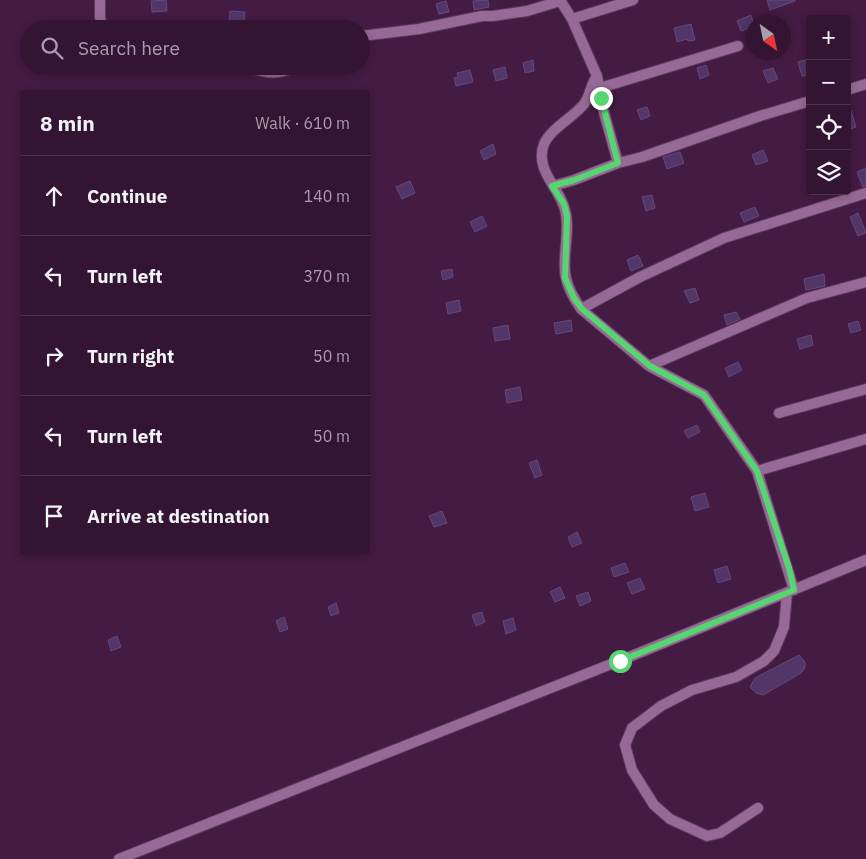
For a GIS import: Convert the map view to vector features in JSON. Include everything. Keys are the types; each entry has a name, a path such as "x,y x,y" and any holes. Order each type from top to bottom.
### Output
{"street":[{"path":"100,0 101,20"},
{"path":"370,35 420,29 482,16 528,11 560,0 572,19 597,76 603,109 618,163"},
{"path":"572,19 633,0"},
{"path":"600,88 738,46"},
{"path":"597,76 591,83 585,103 560,124 544,143 542,158 545,174 564,204 567,216 565,278 574,298 582,309 650,366 704,395 757,471 786,559 790,591 784,627 774,651 764,661 736,676 692,690 661,706 632,728 625,744 632,770 654,805 670,819 707,836 720,833 758,808"},
{"path":"851,89 866,84"},
{"path":"552,186 806,102"},
{"path":"582,309 640,277 724,238 866,194"},
{"path":"650,366 807,298 866,282"},
{"path":"779,413 866,389"},
{"path":"757,471 866,439"},
{"path":"119,859 606,666 866,560"}],"building":[{"path":"166,0 167,11 152,12 151,1"},
{"path":"488,0 489,7 474,10 473,1"},
{"path":"767,0 795,0 795,1 770,10"},
{"path":"446,1 449,12 439,14 436,4"},
{"path":"230,11 245,12 244,20 229,20"},
{"path":"746,17 746,29 741,31 737,21"},
{"path":"691,24 695,40 688,41 687,39 677,42 674,28"},
{"path":"533,60 534,71 525,73 523,63"},
{"path":"806,60 806,75 802,76 798,62"},
{"path":"706,65 709,75 700,79 697,68"},
{"path":"505,67 507,78 496,81 493,70"},
{"path":"773,68 778,79 768,83 763,71"},
{"path":"470,70 473,82 456,86 454,78 458,77 457,73"},
{"path":"647,107 650,116 641,120 637,110"},
{"path":"851,111 856,127 851,129"},
{"path":"493,144 496,154 484,160 480,151"},
{"path":"763,150 768,161 756,165 752,155"},
{"path":"680,152 684,163 667,169 663,157"},
{"path":"866,168 866,186 863,187 857,172"},
{"path":"410,181 415,193 402,199 396,187"},
{"path":"652,195 655,208 646,211 642,197"},
{"path":"755,207 759,216 744,222 740,213"},
{"path":"858,213 866,233 858,236 850,217"},
{"path":"482,216 487,226 475,232 470,222"},
{"path":"638,255 643,266 631,271 627,260"},
{"path":"452,269 453,277 443,280 441,271"},
{"path":"824,274 825,286 806,290 804,279"},
{"path":"695,288 699,300 690,303 684,291"},
{"path":"459,300 461,311 448,314 446,303"},
{"path":"736,312 740,319 727,325 724,315"},
{"path":"571,320 572,331 556,334 554,323"},
{"path":"858,321 861,330 851,333 848,324"},
{"path":"508,325 510,339 495,341 493,328"},
{"path":"811,335 813,345 800,349 797,339"},
{"path":"738,362 742,370 729,377 725,368"},
{"path":"520,387 522,400 507,403 505,390"},
{"path":"697,425 700,432 688,438 684,431"},
{"path":"537,460 542,475 535,478 529,463"},
{"path":"705,493 709,507 695,511 691,497"},
{"path":"442,511 447,523 434,527 429,516"},
{"path":"577,532 582,543 572,547 568,537"},
{"path":"625,563 629,572 614,577 611,568"},
{"path":"727,566 731,579 718,583 714,570"},
{"path":"640,578 645,589 632,594 627,583"},
{"path":"560,587 565,598 555,602 550,592"},
{"path":"588,592 591,601 580,606 576,596"},
{"path":"336,603 339,613 331,616 328,607"},
{"path":"482,612 485,622 476,626 472,615"},
{"path":"284,617 288,629 280,632 276,621"},
{"path":"513,618 516,630 506,634 503,621"},
{"path":"117,636 121,647 111,651 108,640"},
{"path":"799,655 805,662 805,668 801,673 763,695 756,693 750,687 755,678"}],"route":[{"path":"601,98 618,163 574,180 552,186 564,204 567,216 565,278 574,298 582,309 650,366 704,395 757,471 789,568 794,590 620,661"}]}
